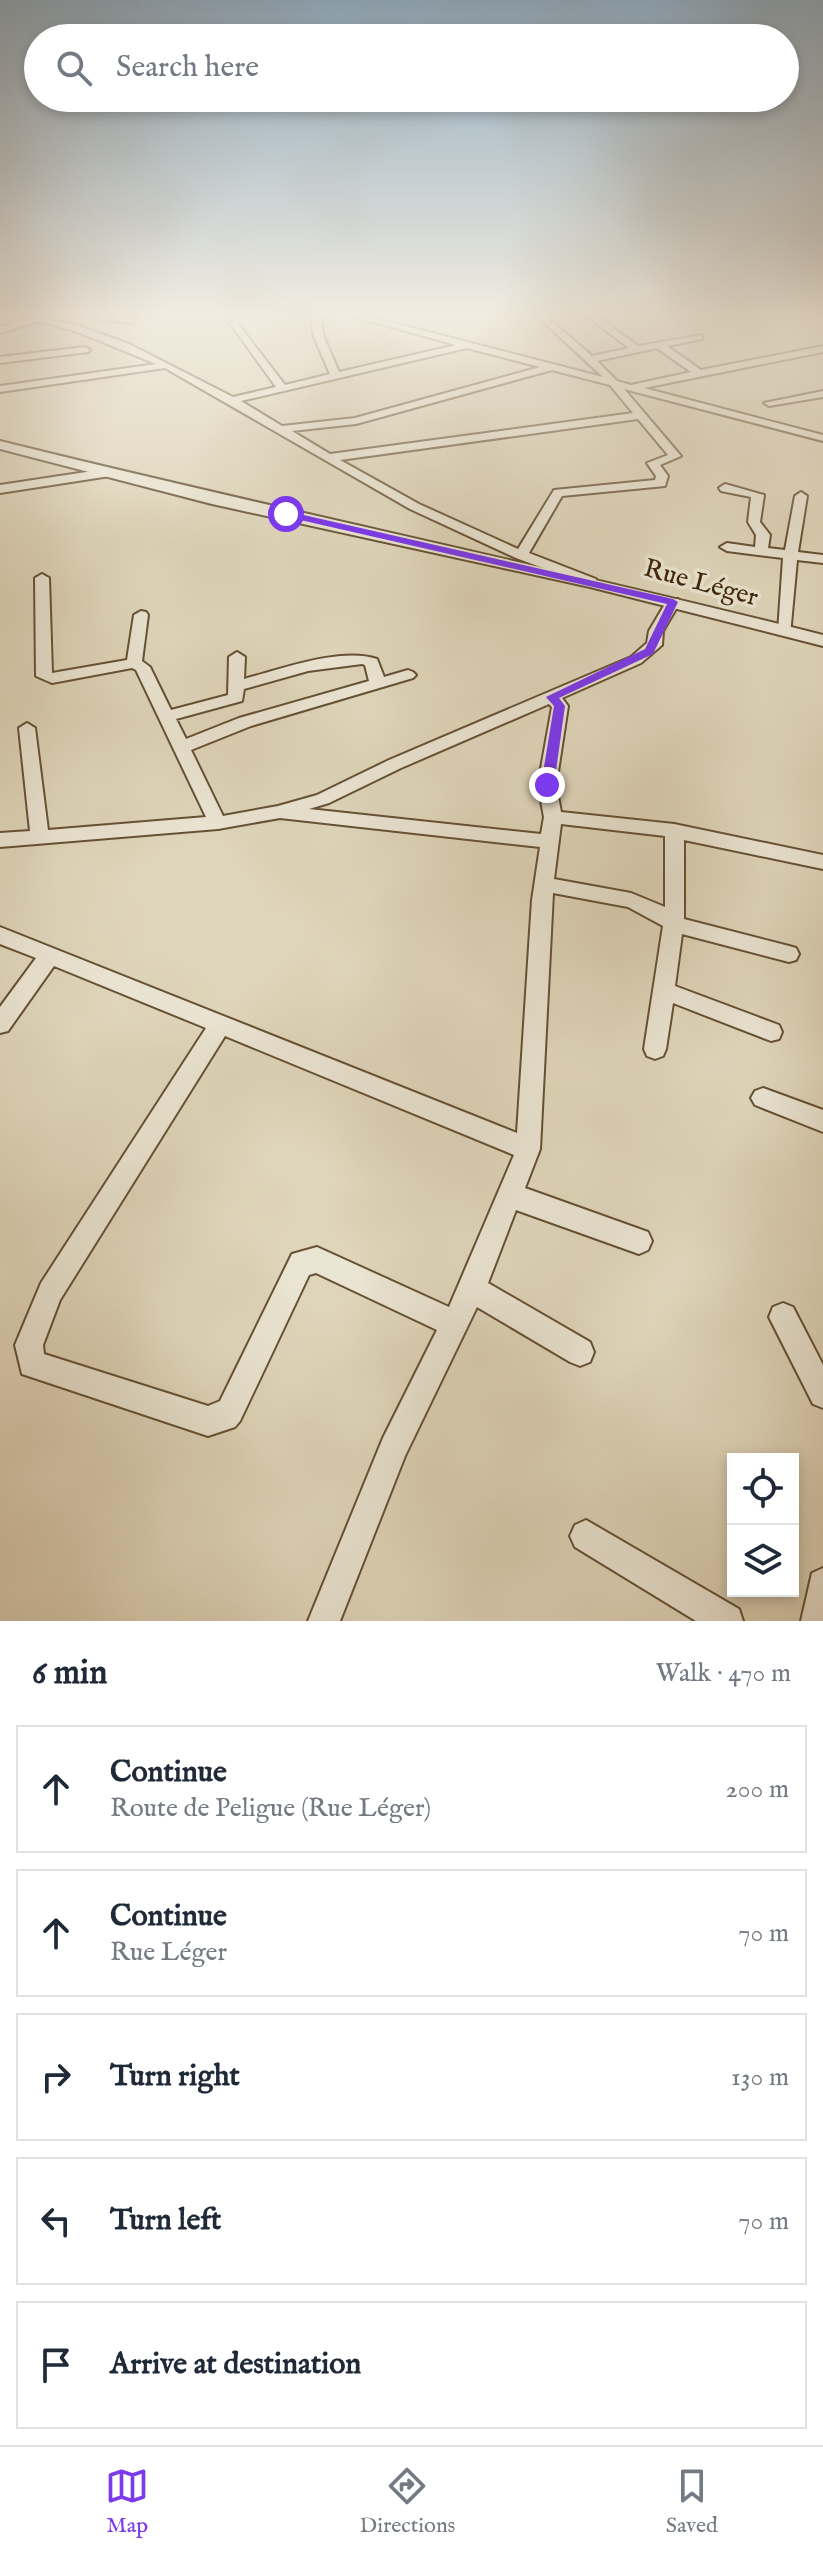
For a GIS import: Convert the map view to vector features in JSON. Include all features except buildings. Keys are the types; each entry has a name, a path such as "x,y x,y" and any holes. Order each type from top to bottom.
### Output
{"street":[{"path":"216,392 390,494 521,555 591,582"},
{"path":"233,400 267,392"},
{"path":"283,429 356,421 464,392"},
{"path":"521,555 558,493 663,482 653,463 675,455 619,392"},
{"path":"643,392 823,438"},
{"path":"769,403 823,394"},
{"path":"329,458 642,415"},
{"name":"Rue Léger","path":"0,445 106,473 591,582 823,641"},
{"path":"0,489 106,473"},
{"path":"725,488 758,495 754,522 763,535 761,552"},
{"path":"785,632 790,557 801,496"},
{"path":"727,547 823,559"},
{"path":"42,578 44,676 52,678 134,663 149,674 218,823"},
{"path":"0,840 218,823 278,812 323,799 649,651 673,602"},
{"path":"134,663 141,615"},
{"path":"168,716 232,702 238,694 237,657"},
{"path":"238,686 307,667 363,659 372,662 378,684"},
{"path":"182,747 245,722 408,675"},
{"path":"324,1621 393,1448 472,1289 528,1149 544,884 552,830 547,785 560,706 552,697"},
{"path":"27,728 40,837"},
{"path":"278,812 552,830 674,831 823,862"},
{"path":"655,1049 679,872 674,831"},
{"path":"544,884 652,909 674,924 789,954"},
{"path":"0,935 528,1149"},
{"path":"0,1024 49,957"},
{"path":"663,990 771,1032"},
{"path":"220,1025 50,1292 29,1345 32,1364 208,1421 217,1421 230,1411 301,1263 308,1260 317,1260 455,1324"},
{"path":"763,1098 823,1121"},
{"path":"509,1195 639,1241"},
{"path":"472,1289 580,1352"},
{"path":"783,1317 823,1394"},
{"path":"586,1536 727,1621"},
{"path":"817,1621 823,1584"}],"route":[{"path":"286,514 673,602 656,631 654,645 649,651 636,660 552,697 560,706 547,785"}]}
